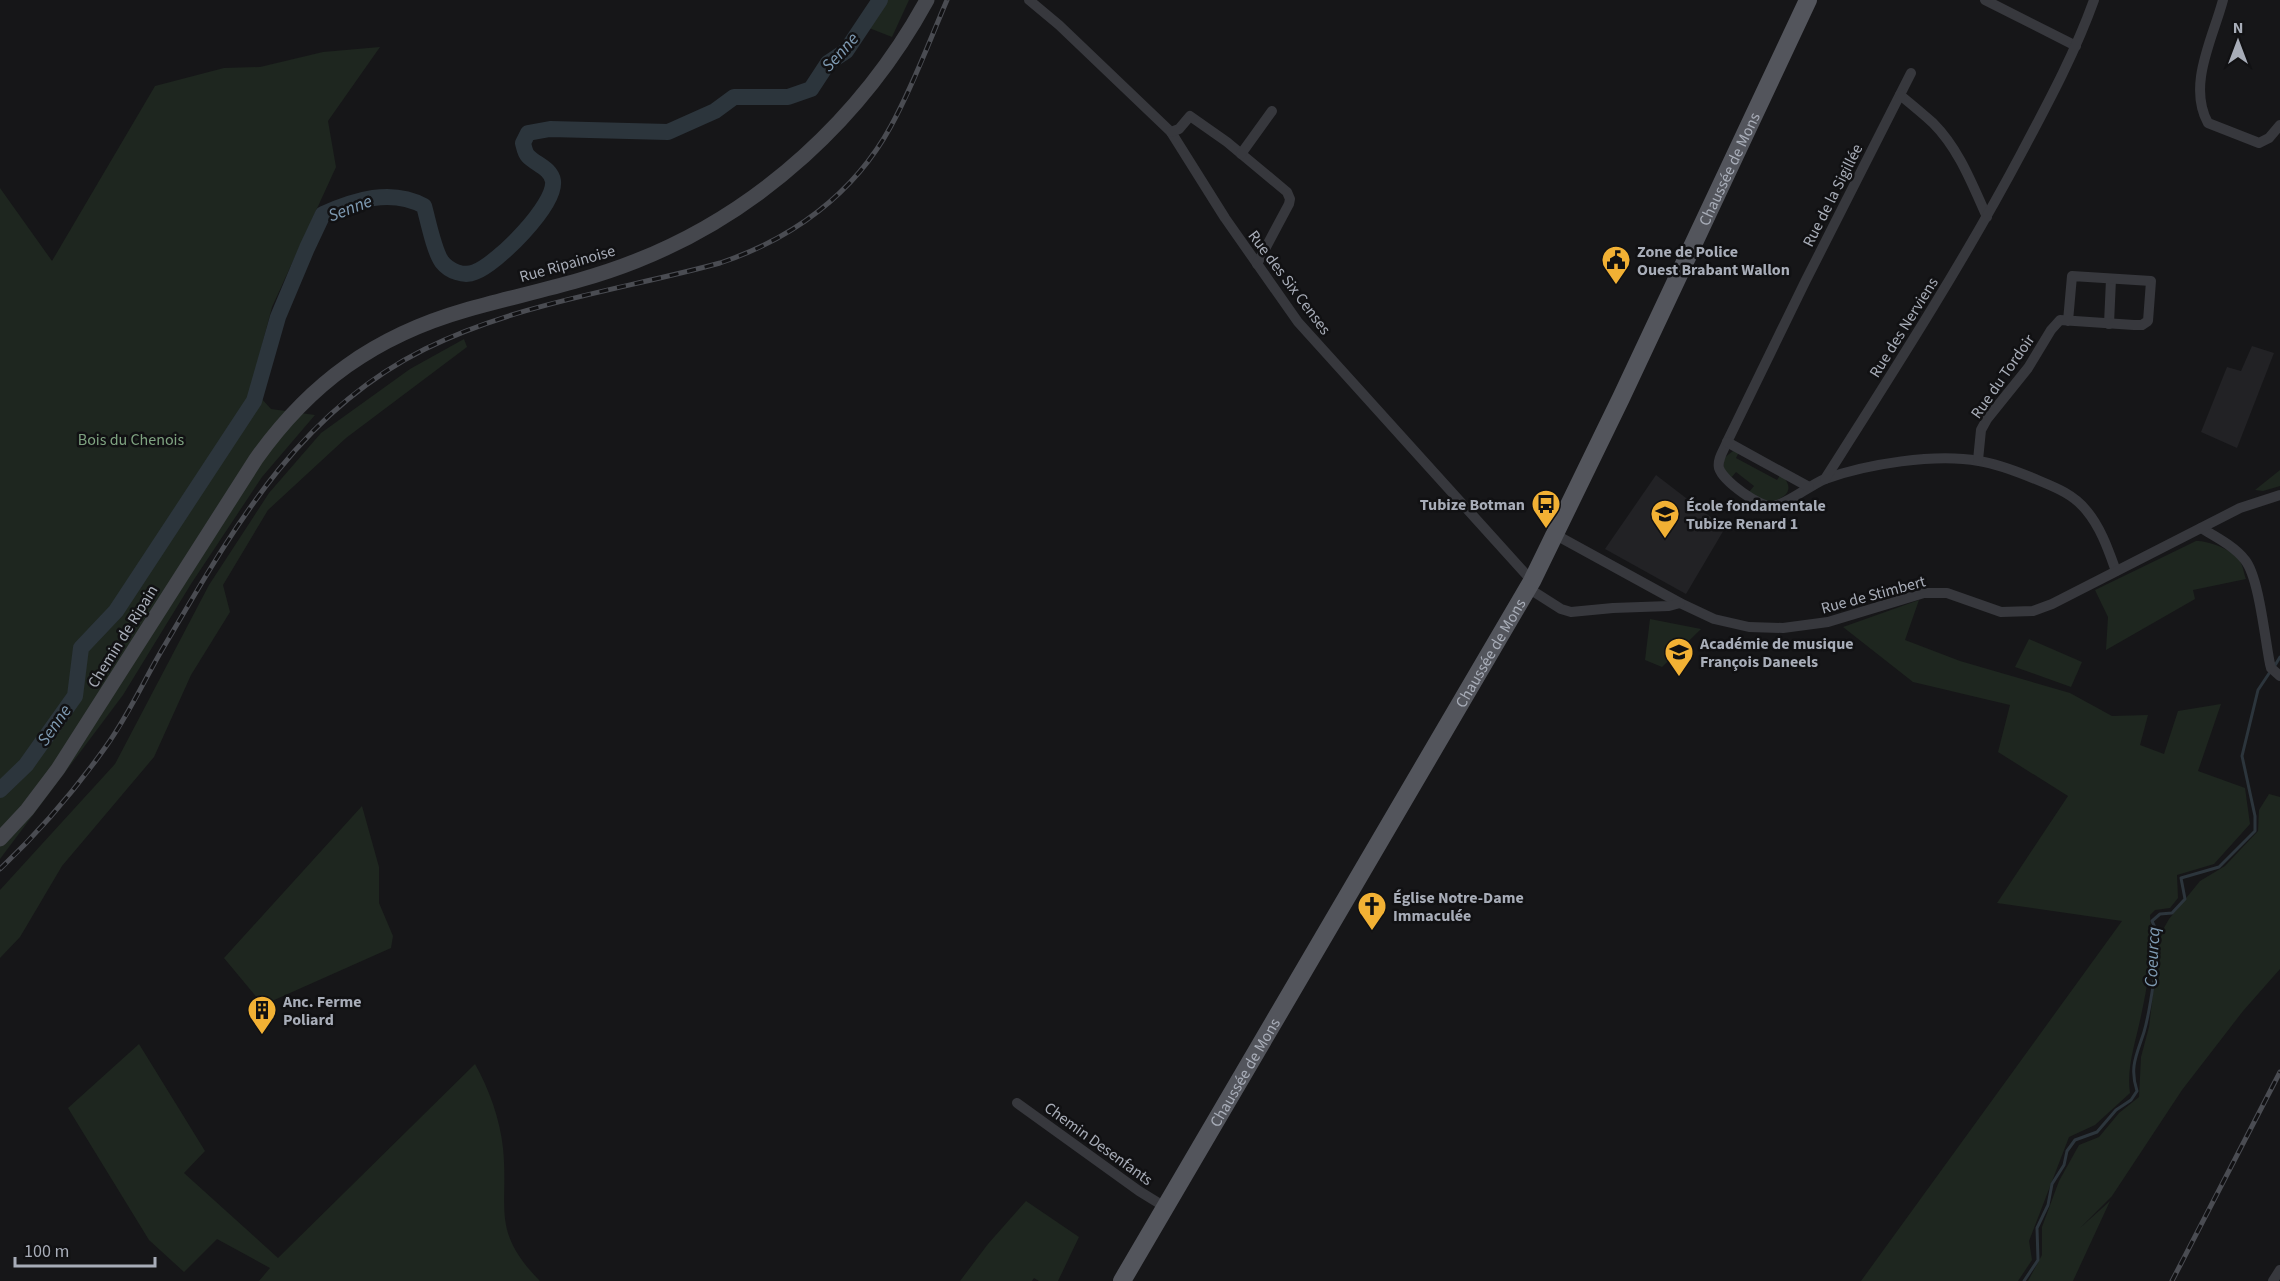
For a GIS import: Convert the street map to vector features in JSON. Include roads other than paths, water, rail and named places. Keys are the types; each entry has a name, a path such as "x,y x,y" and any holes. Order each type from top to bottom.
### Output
{"main road":[{"name":"Chaussée de Mons","path":"1122,1281 1530,585 1556,535 1808,0"}],"street":[{"name":"Rue Ripainoise","path":"207,536 256,459 292,414 313,392 376,346 410,329 464,311 594,276 635,261 702,230 745,203 786,172 846,115 876,80 905,38 927,0"},
{"name":"Rue des Six Censes","path":"1029,0 1059,25 1171,132 1225,218 1298,322 1530,585"},
{"path":"1985,0 2076,46"},
{"name":"Rue des Nerviens","path":"1825,479 1987,217 2050,100 2076,46 2094,0"},
{"path":"2223,0 2199,80 2204,116 2208,123 2259,143 2269,138 2280,125"},
{"name":"Rue de la Sigillée","path":"1809,487 1778,505 1762,506 1725,478 1720,471 1719,463 1727,442 1810,273 1911,73"},
{"path":"1900,95 1934,124 1950,144 1967,171 1987,217"},
{"path":"1241,154 1272,111"},
{"path":"1171,132 1179,129 1190,116 1287,192 1290,199 1257,264"},
{"path":"2072,276 2111,279 2151,281 2148,321 2142,325 2068,321 2072,276"},
{"path":"2109,324 2111,279"},
{"name":"Rue du Tordoir","path":"1978,460 1981,430 1986,419 2028,368 2051,330 2060,320 2068,321"},
{"path":"1727,442 1809,487 1825,479 1899,461 1978,460 2029,477 2059,489 2073,498 2085,508 2103,534 2116,571"},
{"name":"Rue de Stimbert","path":"1556,535 1680,603 1714,619 1749,627 1783,628 1828,622 1924,593 1947,593 2001,612 2033,611 2052,604 2240,508 2280,495"},
{"path":"2200,528 2232,547 2247,562 2252,573 2275,673"},
{"name":"Chemin de Ripain","path":"0,839 27,810 58,769 207,536"},
{"path":"1530,585 1561,609 1571,612 1670,606 1680,603"},
{"name":"Chemin Desenfants","path":"1017,1103 1139,1191 1165,1207"},
{"path":"2273,1281 2280,1270"}],"waterway":[{"name":"Senne","path":"0,790 26,765 75,696 81,648 116,611 254,401 278,317 323,214 348,204 373,198 399,198 411,201 424,206 434,243 442,262 457,272 466,274 475,272 497,258 523,233 545,204 551,191 552,177 525,152 523,143 528,133 550,129 668,132 715,111 734,97 788,97 811,89 828,63 846,51 880,0"},
{"name":"Coeurcq","path":"2274,667 2280,657"},
{"name":"Coeurcq","path":"2024,1281 2038,1260 2037,1228 2048,1205 2052,1184 2064,1165 2067,1151 2075,1140 2097,1132 2116,1110 2131,1100 2137,1091 2134,1068 2149,1012 2157,954 2157,934 2152,921 2160,914 2172,913 2185,899 2181,878 2219,867 2255,831 2255,816 2242,756 2258,690 2270,672"}],"railway":[{"path":"0,869 70,794 107,745 185,610 240,523 270,481 302,443 338,407 379,376 425,349 460,333 570,299 720,263 747,253 796,227 840,193 876,150 906,95 947,0"},
{"path":"2172,1281 2280,1072"}],"place":[{"name":"Zone de Police Ouest Brabant Wallon","path":"1616,286"},
{"name":"Tubize Botman","path":"1546,530"},
{"name":"École fondamentale Tubize Renard 1","path":"1665,540"},
{"name":"Académie de musique François Daneels","path":"1679,678"},
{"name":"Église Notre-Dame Immaculée","path":"1372,932"},
{"name":"Anc. Ferme Poliard","path":"262,1036"}],"park label":[{"name":"Bois du Chenois","path":"131,439"}]}
